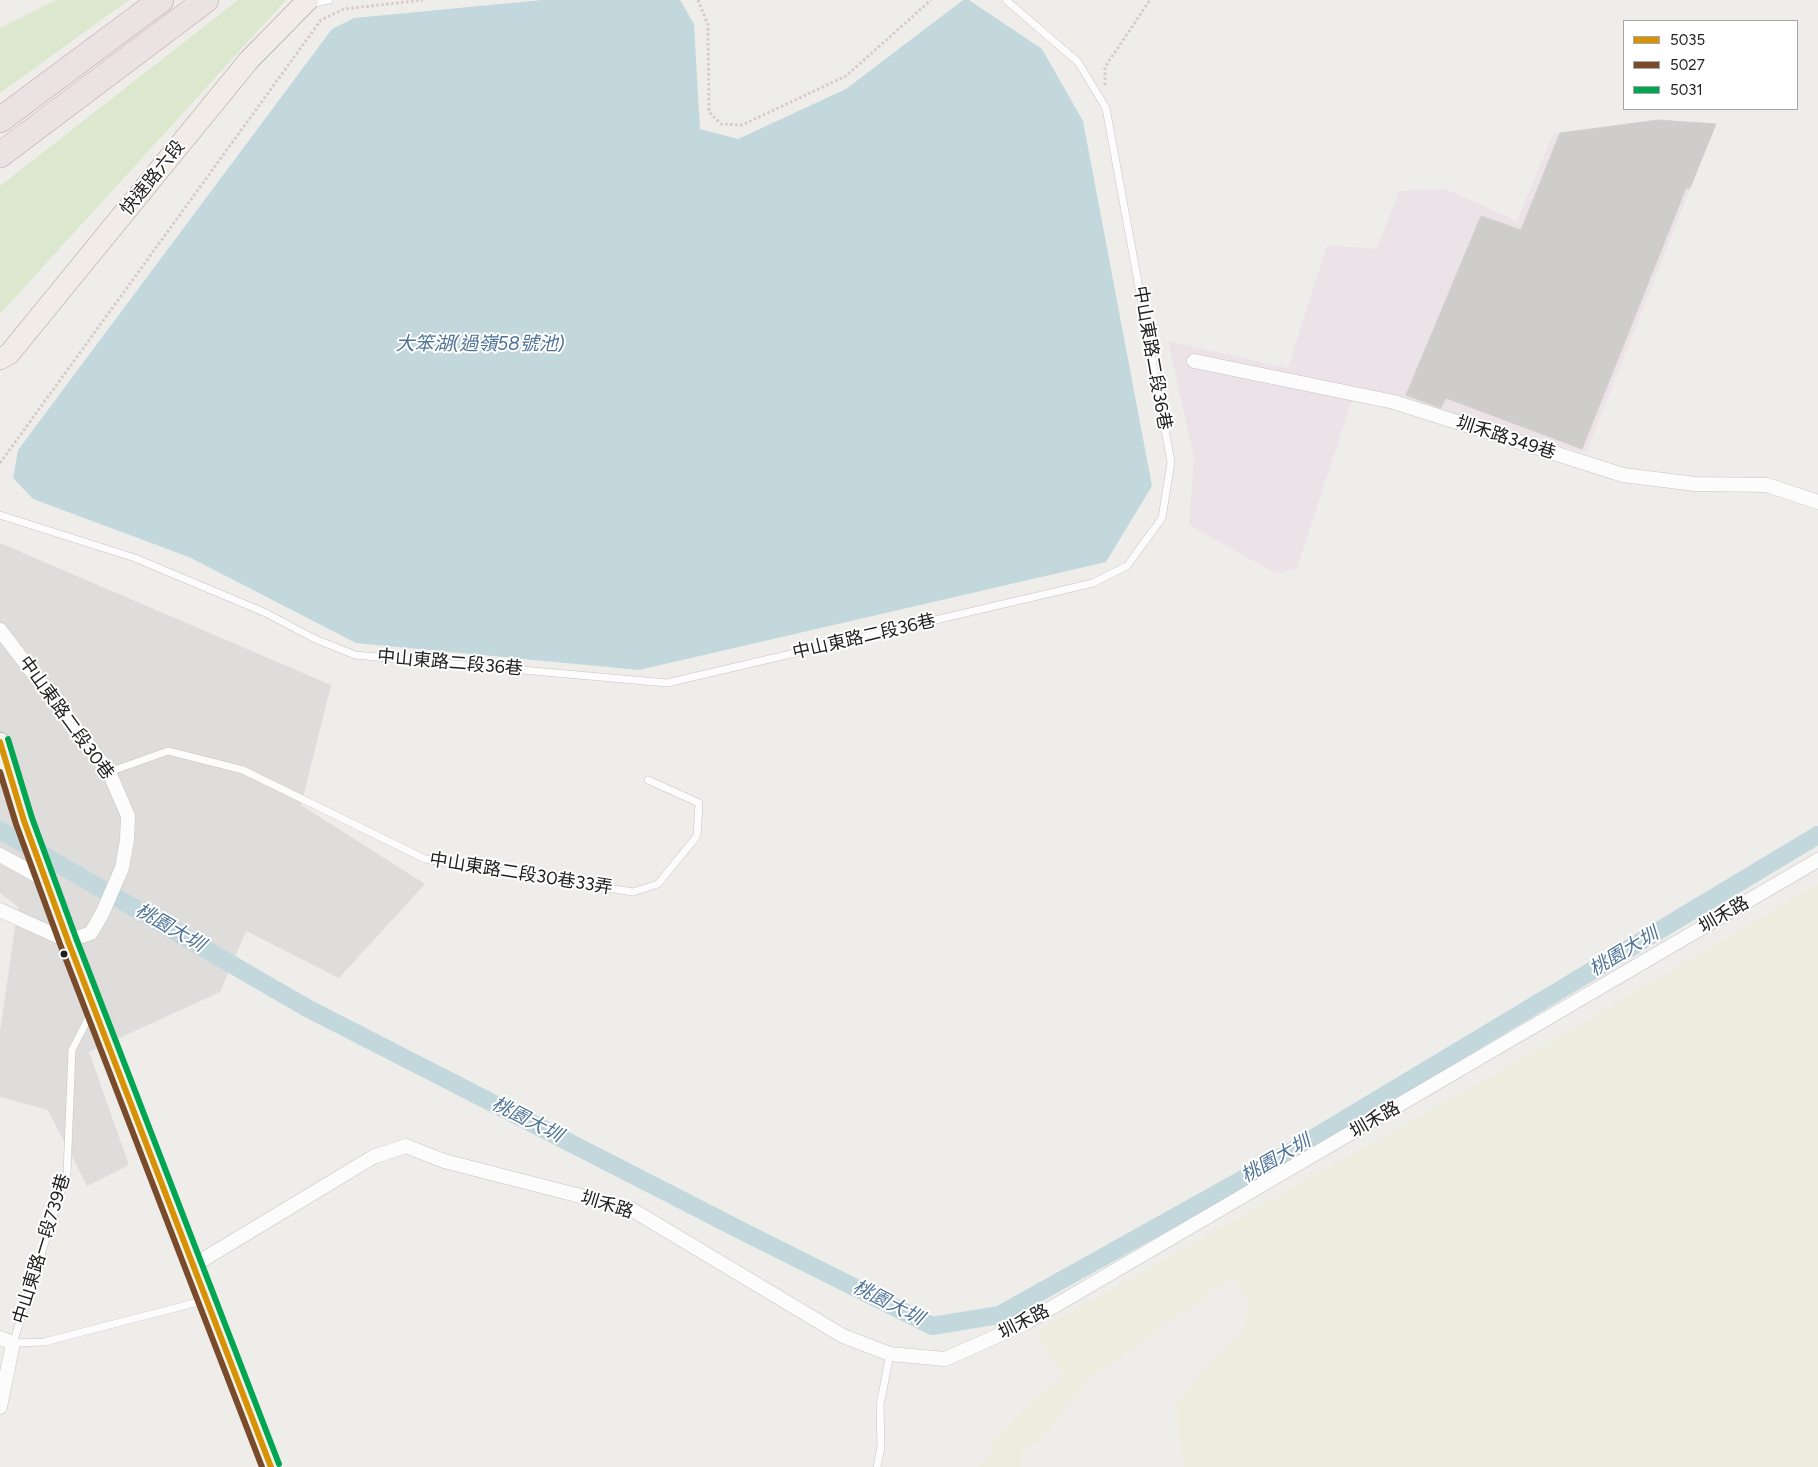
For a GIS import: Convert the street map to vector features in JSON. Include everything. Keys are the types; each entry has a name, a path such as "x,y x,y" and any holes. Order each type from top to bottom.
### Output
{"highway":[{"path":"0,120 161,0"},
{"path":"0,155 206,0"}],"main road":[{"name":"快速路六段","path":"3,360 249,60 305,3"},
{"path":"0,742 24,821 68,941 271,1467"}],"street":[{"name":"圳禾路349巷","path":"1194,361 1394,402 1623,475 1695,484 1767,486 1818,502"},
{"name":"中山東路二段30巷","path":"0,630 109,772 128,816 127,840 122,868 102,914 91,933 68,941"},
{"path":"0,855 47,882"},
{"name":"圳禾路","path":"194,1265 373,1157 406,1146 444,1161 631,1209 843,1336 890,1354 945,1360 1022,1325 1818,860"},
{"path":"0,910 68,941"},
{"path":"0,1338 13,1343 0,1407"}],"lane":[{"path":"305,3 330,0"},
{"name":"中山東路二段36巷","path":"0,515 135,558 266,613 315,639 355,655 667,683 1093,583 1127,566 1162,518 1171,462 1106,108 1078,62 1006,0"},
{"name":"中山東路二段30巷33弄","path":"109,772 168,750 243,770 425,859 633,892 658,884 697,836 699,803 648,780"},
{"name":"中山東路一段739巷","path":"13,1343 67,1173 72,1050 94,1008"},
{"path":"13,1343 44,1342 206,1300"},
{"path":"877,1467 881,1447 880,1405 890,1354"}],"path":[{"path":"0,463 321,20 344,9 423,0"},
{"path":"698,0 708,26 709,112 721,124 742,125 846,76 932,0"},
{"path":"1106,108 1104,67 1150,0"}],"shaded area":[{"path":"1658,120 1716,124 1586,453 1355,391 1297,568 1277,574 1189,525 1194,458 1168,341 1288,368 1327,245 1377,249 1399,191 1446,189 1517,221 1553,134"},
{"path":"0,543 331,685 301,805 425,884 339,978 246,931 220,992 89,1052 129,1165 87,1186 48,1110 0,1097 0,1031 18,907 0,893"},
{"path":"1818,884 1818,1467 1184,1467 1176,1401 1218,1354 1242,1332 1249,1304 1235,1276 1089,1379 1039,1443 1023,1448 1021,1467 977,1467 993,1454 990,1441 1063,1375 1036,1332 1513,1064"}],"green space":[{"path":"56,0 129,0 0,93 0,28"},
{"path":"238,0 286,0 0,314 0,186"}],"water":[{"name":"大笨湖(過嶺58號池)","path":"542,0 680,0 694,24 700,129 738,139 846,89 963,0 969,0 1042,49 1083,121 1152,486 1106,562 639,670 356,643 189,557 33,499 13,478 18,450 332,29 354,18"}],"building":[{"path":"1658,120 1716,124 1690,188 1686,188 1582,449 1446,398 1441,408 1406,395 1481,216 1521,230 1560,133"}],"waterway":[{"name":"桃園大圳","path":"0,830 307,1008 932,1326 999,1315 1277,1160 1818,835"}],"transit line":[{"name":"5031","path":"8,739 32,818 76,938 279,1464"},
{"name":"5035","path":"0,742 24,821 68,941 271,1467"},
{"name":"5027","path":"0,772 16,824 60,944 262,1467"}]}
